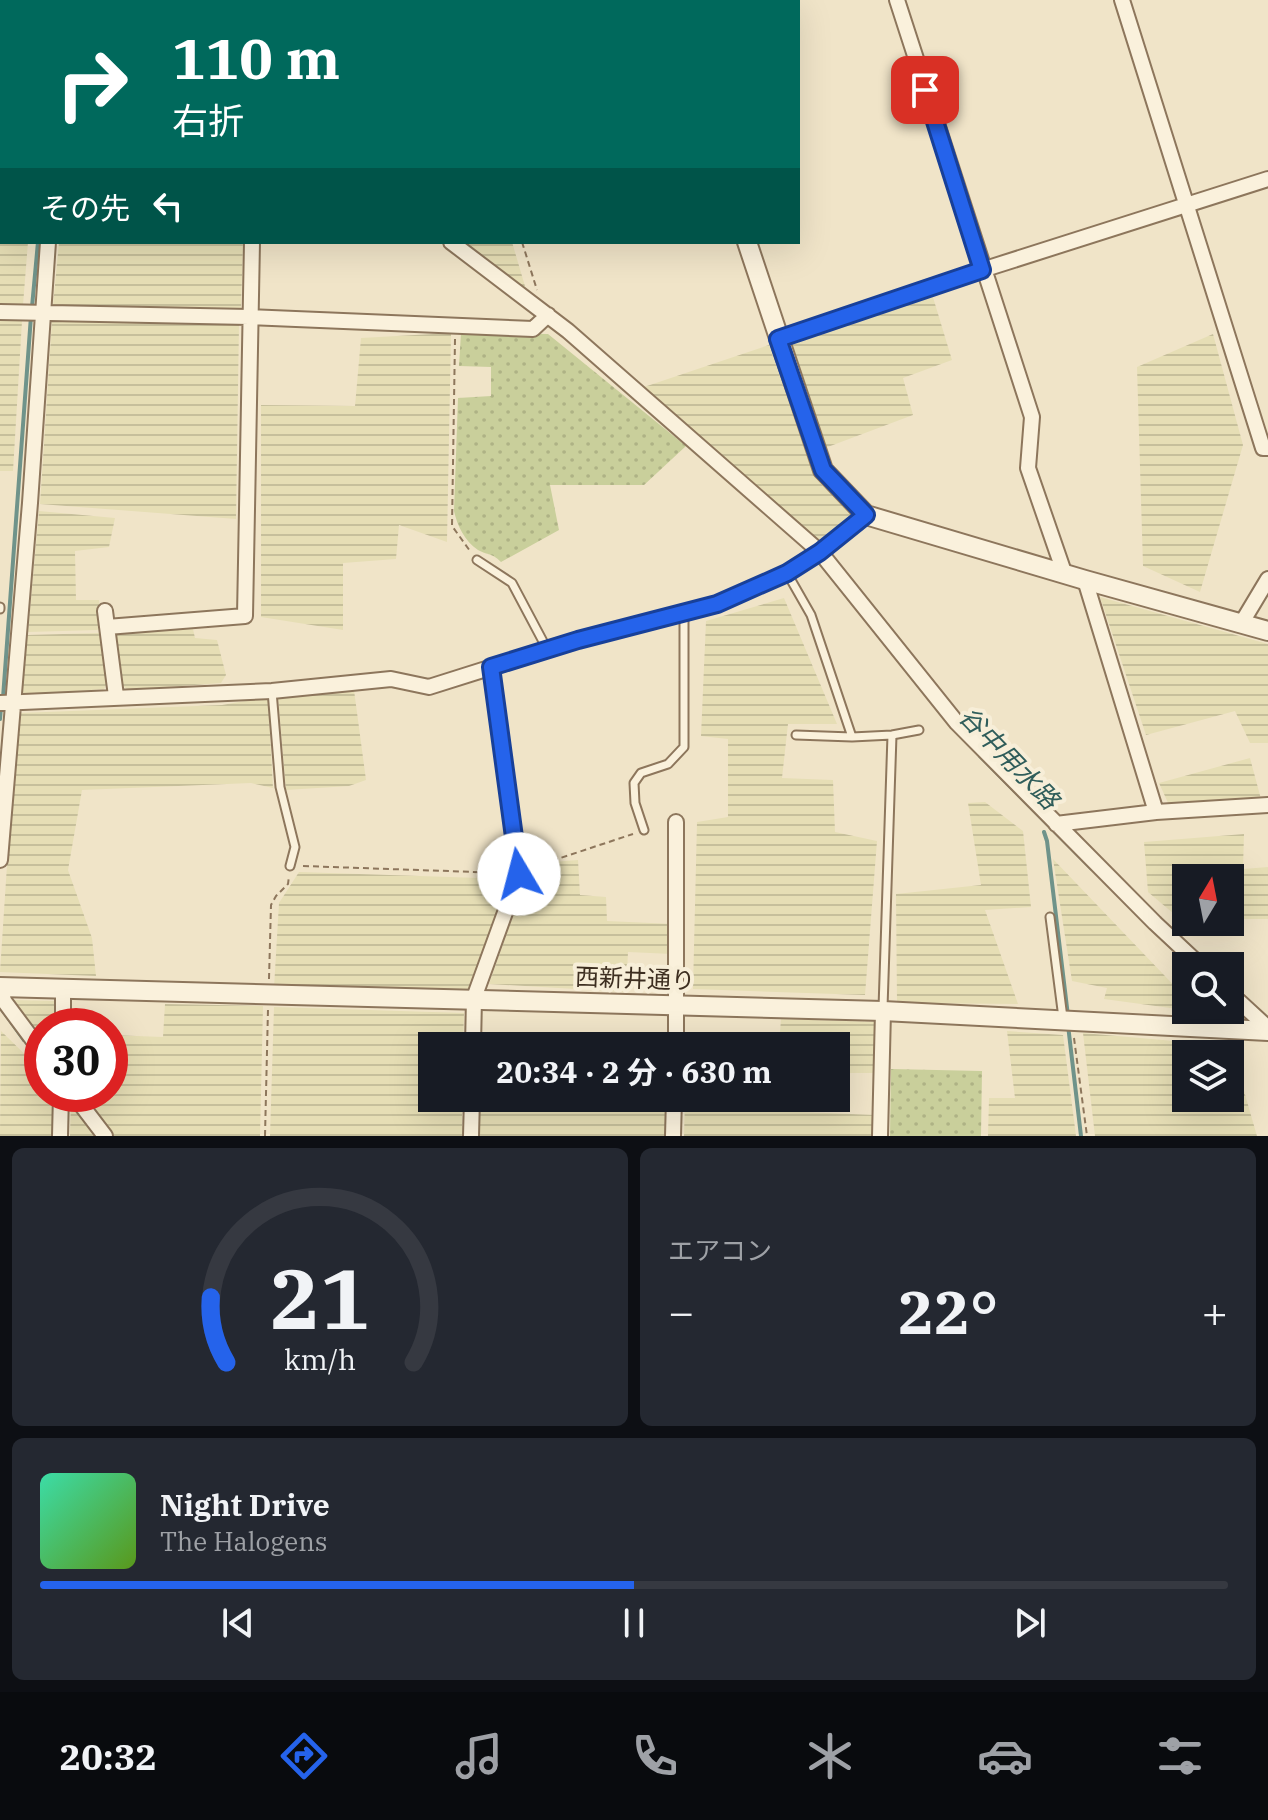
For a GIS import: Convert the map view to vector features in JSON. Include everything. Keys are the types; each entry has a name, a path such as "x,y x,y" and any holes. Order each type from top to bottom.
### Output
{"street":[{"path":"897,0 1032,417 1028,468 1065,575"},
{"path":"1122,0 1263,448 1268,448"},
{"path":"982,270 1268,179"},
{"path":"0,860 7,703 48,244"},
{"path":"116,696 106,619 245,616 252,244"},
{"path":"454,244 548,315 707,450 820,552 957,723 1186,952"},
{"path":"748,244 823,470 866,515 1065,575 1268,631"},
{"path":"0,312 249,317 533,329 548,315"},
{"path":"7,703 272,691 391,679 429,687 547,649 717,604 787,573 820,552 866,515"},
{"path":"1241,624 1268,579"},
{"path":"1085,580 1156,812"},
{"path":"473,1032 474,998 519,874 491,667"},
{"path":"1056,824 1156,812 1268,805"},
{"path":"676,822 676,1032"},
{"path":"0,987 4,1001 24,1028"},
{"name":"西新井通り","path":"0,987 677,1004 1268,1029"},
{"path":"63,989 63,1008"},
{"path":"1244,1006 1268,1029"},
{"path":"880,1136 883,1011"},
{"path":"60,1136 61,1112"},
{"path":"87,1112 105,1136"},
{"path":"471,1136 472,1112"},
{"path":"673,1136 674,1112"}],"lane":[{"path":"778,339 982,270"},
{"path":"477,560 512,583 547,649"},
{"path":"787,573 811,615 852,737"},
{"path":"644,830 635,803 634,783 641,773 668,764 684,747 684,612"},
{"path":"272,691 280,787 295,847 290,866"},
{"path":"796,735 852,737 919,730"},
{"path":"883,1011 892,735"},
{"path":"1050,917 1067,1020"}],"path":[{"path":"523,244 548,315"},
{"path":"455,326 452,526 477,560"},
{"path":"265,1136 271,905 288,884 290,866 519,874 543,862 644,830"},
{"path":"1067,1020 1087,1136"}],"shaded area":[{"path":"0,244 28,244 23,305 0,304"},
{"path":"59,244 243,244 241,308 53,306"},
{"path":"466,244 513,244 527,293"},
{"path":"932,294 952,360 903,378 913,415 825,448 792,342"},
{"path":"0,321 22,321 13,471 0,471"},
{"path":"52,321 239,324 236,519 40,504"},
{"path":"451,333 447,542 399,525 396,559 343,563 343,630 261,617 261,405 355,406 361,338"},
{"path":"1213,334 1243,445 1200,592 1143,566 1137,367"},
{"path":"769,345 816,479 854,517 817,541 641,388"},
{"path":"39,511 115,518 109,547 75,551 76,600 99,600 102,627 97,630 28,632"},
{"path":"1100,597 1268,644 1268,743 1250,743 1235,711 1146,735"},
{"path":"784,598 837,724 788,724 782,778 833,780 835,832 877,841 865,995 693,989 697,822 728,817 728,739 701,736 706,621"},
{"path":"193,629 195,638 217,640 226,675 221,683 128,690 121,684 113,637 117,632"},
{"path":"99,633 108,681 104,689 21,695 27,635"},
{"path":"354,690 366,780 349,786 286,790 278,696"},
{"path":"268,697 273,788 251,783 82,790 68,870 92,938 96,976 0,972 12,789 21,713 222,705"},
{"path":"1250,758 1261,799 1169,805 1159,783"},
{"path":"985,802 1023,831 1031,907 985,910 1018,1004 897,1003 896,894 981,885 968,803"},
{"path":"1244,834 1243,864 1172,864 1172,912 1148,892 1144,842"},
{"path":"1053,859 1172,983 1172,1008 1104,999 1107,988 1072,981"},
{"path":"578,860 580,895 606,897 607,921 673,924 672,954 628,952 626,992 489,984 526,879 552,862"},
{"path":"1268,867 1268,919 1244,919 1244,869"},
{"path":"299,872 511,879 471,993 274,988 279,903"},
{"path":"12,1000 55,1001 55,1008 24,1008 24,1018"},
{"path":"165,1004 263,1006 260,1136 114,1136 95,1112 128,1112 128,1036 163,1037"},
{"path":"274,1007 464,1013 463,1032 418,1032 418,1112 462,1112 462,1136 270,1136"},
{"path":"781,1019 876,1022 874,1073 850,1073 850,1032 780,1032"},
{"path":"1,1031 24,1053 24,1112 53,1112 52,1136 0,1136"},
{"path":"1007,1031 1063,1035 1076,1136 988,1136 989,1098 1015,1098"},
{"path":"1083,1033 1172,1041 1172,1112 1244,1112 1244,1091 1257,1136 1095,1136"},
{"path":"71,1112 80,1112 98,1136 70,1136"},
{"path":"478,1112 670,1112 669,1136 477,1136"},
{"path":"685,1112 875,1115 874,1136 684,1136"}],"green space":[{"path":"461,333 548,334 686,446 644,485 550,485 559,530 501,562 469,542 459,527 454,511 458,398 491,396 491,367 459,366"},
{"path":"891,1069 982,1071 981,1136 890,1136"}],"waterway":[{"path":"32,307 38,244"},
{"path":"3,698 31,316"},
{"path":"0,719 1,707"},
{"name":"谷中用水路","path":"980,756 1092,869"},
{"path":"1044,832 1068,1016"},
{"path":"1,1008 24,1040"},
{"path":"1068,1025 1081,1136"}],"route":[{"path":"519,874 491,667 578,640 717,604 787,573 820,552 866,515 823,470 778,339 982,270 925,90"}]}
